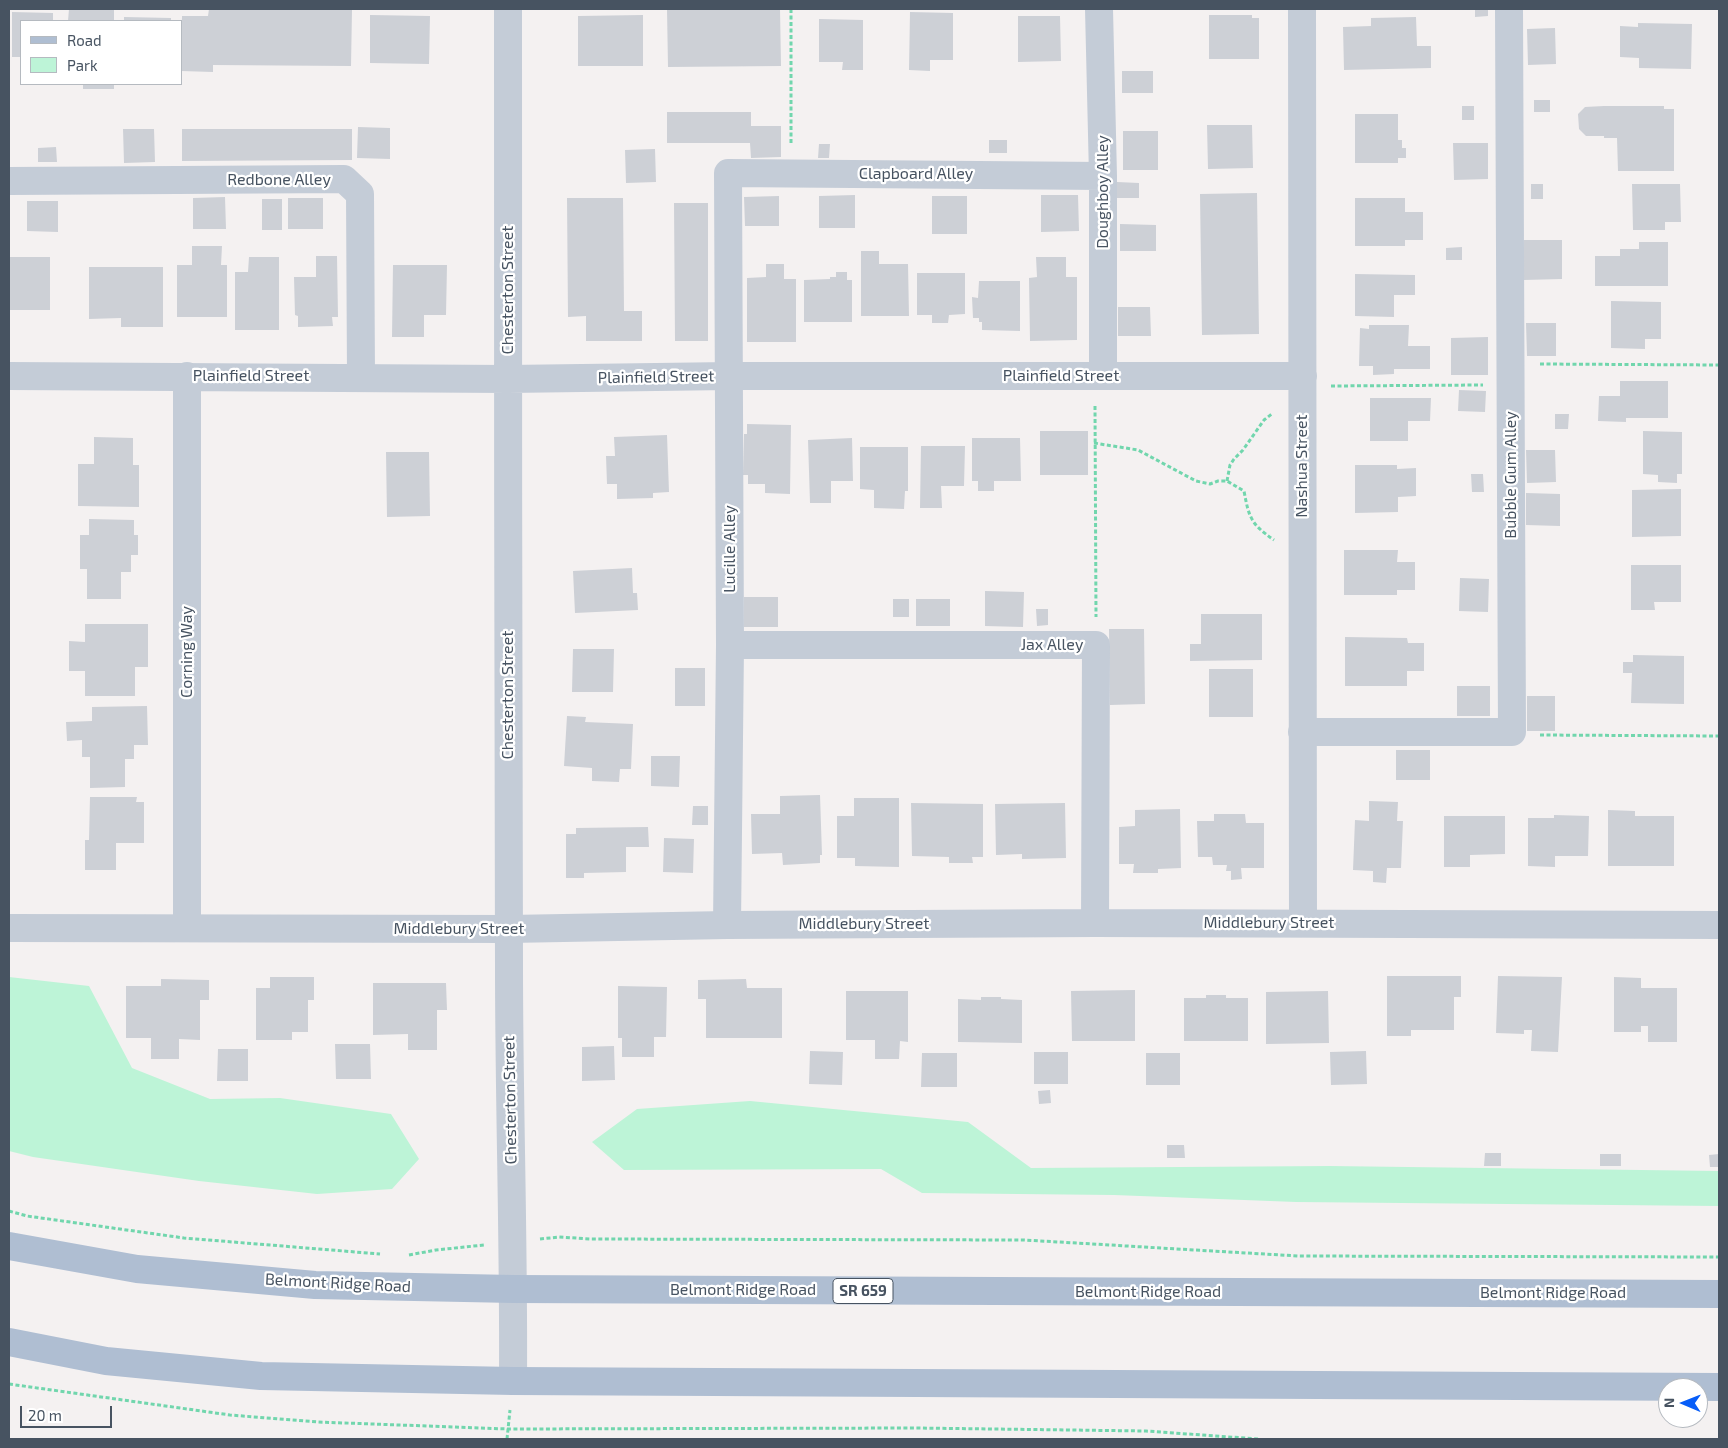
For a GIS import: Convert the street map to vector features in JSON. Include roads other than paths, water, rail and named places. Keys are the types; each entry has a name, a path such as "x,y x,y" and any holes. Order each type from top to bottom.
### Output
{"main road":[{"name":"Belmont Ridge Road","path":"9,1246 137,1269 314,1285 514,1289 1719,1294"},
{"path":"9,1342 106,1361 261,1376 513,1381 1719,1387"}],"street":[{"name":"Chesterton Street","path":"508,9 509,929 511,1242 514,1289 513,1381"},
{"name":"Doughboy Alley","path":"1099,9 1103,176 1099,376"},
{"name":"Nashua Street","path":"1302,9 1303,923"},
{"name":"Bubble Gum Alley","path":"1302,732 1512,732 1509,9"},
{"name":"Clapboard Alley","path":"728,173 1103,176"},
{"name":"Lucille Alley","path":"727,925 730,645 728,173"},
{"name":"Redbone Alley","path":"9,182 344,179 360,194 361,377"},
{"name":"Plainfield Street","path":"9,376 508,378 1099,376 1302,381"},
{"name":"Corning Way","path":"187,376 187,928"},
{"name":"Jax Alley","path":"730,645 1096,645 1095,923"},
{"name":"Middlebury Street","path":"9,928 509,929 727,925 1095,923 1719,925"}]}
